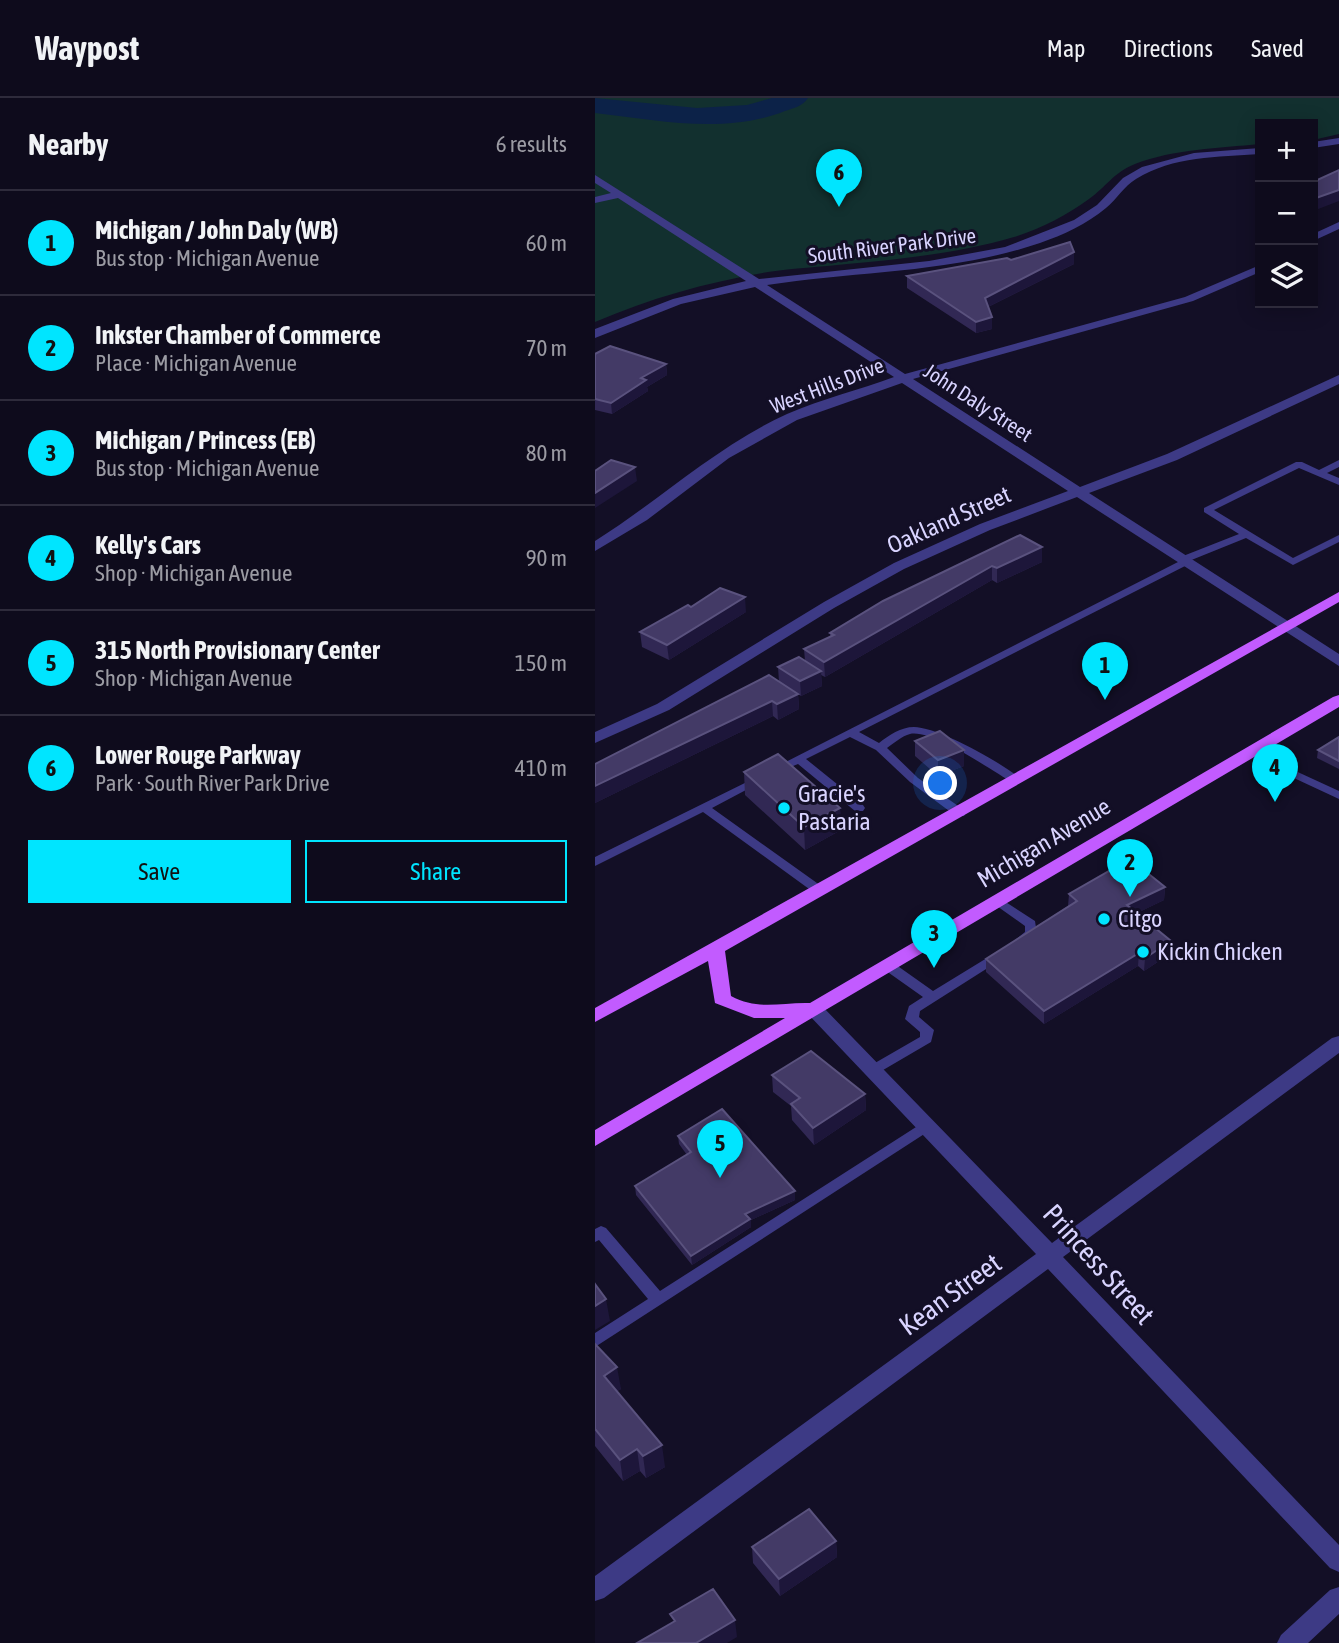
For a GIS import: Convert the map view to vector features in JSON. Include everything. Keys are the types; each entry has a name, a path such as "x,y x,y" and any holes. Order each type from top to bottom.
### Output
{"main road":[{"path":"595,1016 1017,781 1339,596"},
{"name":"Michigan Avenue","path":"595,1139 1339,700"},
{"path":"716,949 722,999 741,1011 765,1014 814,1009"}],"street":[{"path":"1318,144 1339,141"},
{"name":"South River Park Drive","path":"595,334 669,304 758,283 933,264 996,252 1037,240 1073,224 1101,206 1122,184 1143,171 1193,157 1255,151"},
{"name":"John Daly Street","path":"595,178 1339,661"},
{"path":"595,200 619,194"},
{"path":"1318,236 1339,225"},
{"name":"West Hills Drive","path":"595,547 642,517 724,455 763,431 815,408 901,378 1189,299 1255,270"},
{"name":"Oakland Street","path":"595,738 663,707 829,605 899,566 985,527 1172,457 1339,379"},
{"name":"Princess Street","path":"814,1009 1035,1237 1066,1277 1339,1561"},
{"name":"Kean Street","path":"595,1590 1339,1043"},
{"path":"1290,1643 1339,1598"}],"lane":[{"path":"1320,473 1339,463"},
{"path":"1339,482 1299,464 1207,510 1293,562 1339,538"},
{"path":"595,862 1183,561 1247,534"},
{"path":"880,748 894,737 912,730 930,731 1017,781"},
{"path":"850,732 880,748 914,780 960,813"},
{"path":"1253,750 1285,770 1339,795"},
{"path":"799,759 859,808"},
{"path":"703,807 820,891"},
{"path":"873,1070 926,1039 927,1030 912,1019 914,1009 1031,933 1031,924 998,901"},
{"path":"887,965 931,996"},
{"path":"595,1341 927,1125"},
{"path":"597,1232 658,1300"}],"green space":[{"path":"595,98 1339,98 1339,134 1318,139 1318,119 1255,119 1255,144 1181,152 1135,164 1110,180 1072,211 1044,226 1014,237 931,255 787,269 746,276 658,298 595,322"}],"building":[{"path":"1339,170 1339,190 1318,197 1318,180"},
{"path":"1070,242 1074,252 985,298 992,317 976,322 907,276 1007,258 1011,260"},
{"path":"610,346 666,364 641,378 646,380 611,403 595,399 595,354"},
{"path":"611,460 635,467 595,493 595,471"},
{"path":"1020,535 1042,547 997,568 992,566 824,662 804,649 834,635 830,633 883,601"},
{"path":"720,588 745,597 667,645 640,632 688,605 691,607"},
{"path":"799,657 821,671 800,681 778,667"},
{"path":"769,675 798,694 777,704 772,701 595,786 595,764"},
{"path":"940,731 964,750 938,760 915,741"},
{"path":"1339,737 1339,761 1318,750"},
{"path":"778,754 840,808 804,827 744,772"},
{"path":"1130,859 1165,887 1127,905 1171,941 1145,958 1139,953 1044,1011 986,959 1077,901 1069,894"},
{"path":"811,1051 865,1094 813,1128 791,1104 800,1098 772,1075"},
{"path":"722,1109 795,1191 745,1214 750,1219 691,1256 635,1186 691,1152 678,1136"},
{"path":"595,1284 606,1299 595,1306"},
{"path":"595,1344 617,1367 604,1376 662,1445 643,1456 637,1449 620,1460 595,1429"},
{"path":"809,1509 836,1541 779,1579 752,1547"},
{"path":"713,1589 735,1620 696,1643 637,1643 675,1621 670,1614"}],"waterway":[{"path":"595,105 671,114 722,116 772,107 795,98"}],"place":[{"name":"Lower Rouge Parkway","path":"839,207"},
{"name":"Michigan / John Daly (WB)","path":"1105,700"},
{"name":"Kelly's Cars","path":"1275,802"},
{"name":"Gracie's Pastaria","path":"784,808"},
{"name":"Inkster Chamber of Commerce","path":"1130,897"},
{"name":"Citgo","path":"1104,919"},
{"name":"Kickin Chicken","path":"1143,952"},
{"name":"Michigan / Princess (EB)","path":"934,968"},
{"name":"315 North Provisionary Center","path":"720,1178"}]}
